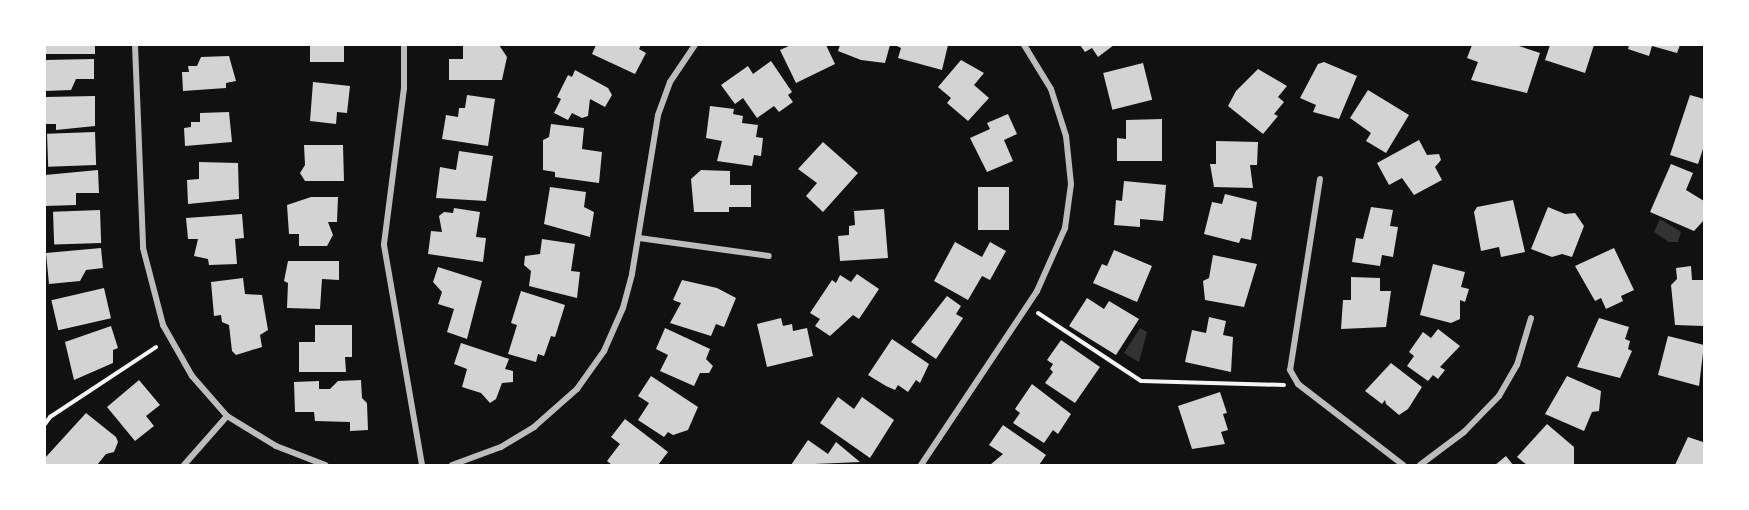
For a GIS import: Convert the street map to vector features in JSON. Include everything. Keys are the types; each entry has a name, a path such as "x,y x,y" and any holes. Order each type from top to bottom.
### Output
{"street":[{"path":"135,45 143,242 150,287 175,350 203,390 227,416 276,446 326,465"},
{"path":"404,45 402,105 384,245 422,465"},
{"path":"452,465 518,438 582,383 617,325 639,238 658,115 670,82 695,45"},
{"path":"921,465 1037,291 1065,228 1071,184 1066,136 1051,89 1024,45"},
{"path":"1320,179 1290,370 1298,384 1403,465"},
{"path":"639,238 770,255"},
{"path":"1420,465 1464,432 1499,396 1517,365 1532,318"},
{"path":"184,465 227,416"}],"path":[{"path":"1038,313 1141,381 1259,387 1298,384"},
{"path":"45,424 47,416 156,346"}],"shaded area":[{"path":"1660,219 1681,232 1678,242 1669,242 1654,232"},
{"path":"1140,328 1147,332 1139,362 1124,353"}],"building":[{"path":"45,45 95,45 95,54 45,54"},
{"path":"310,45 344,45 344,62 310,62"},
{"path":"463,45 499,45 507,57 502,80 449,80 449,59 463,59"},
{"path":"596,45 641,45 639,49 646,53 635,74 592,54"},
{"path":"791,45 826,45 835,64 796,83 780,50"},
{"path":"840,45 890,45 885,63 861,60 838,51"},
{"path":"895,45 948,45 942,70 898,58 901,48"},
{"path":"1080,45 1114,45 1098,57 1092,48 1085,52"},
{"path":"1472,45 1516,45 1540,53 1527,93 1471,80 1478,62 1467,58"},
{"path":"1550,45 1594,45 1585,73 1545,60"},
{"path":"1629,45 1680,45 1677,53 1652,46 1649,56 1628,49"},
{"path":"229,56 236,81 226,83 226,88 183,91 182,72 189,72 188,66 197,66 201,57"},
{"path":"94,59 94,79 76,79 71,90 45,91 45,60"},
{"path":"961,60 984,73 974,85 989,98 968,121 947,103 951,98 938,87"},
{"path":"771,61 792,92 788,95 793,102 779,112 774,106 757,118 743,98 735,104 721,85 748,66 753,74"},
{"path":"1324,62 1357,76 1339,119 1313,112 1316,105 1300,98 1318,64"},
{"path":"1143,63 1152,100 1112,110 1103,73"},
{"path":"1258,69 1287,86 1278,97 1284,102 1274,114 1278,116 1263,134 1228,106 1236,91"},
{"path":"575,70 608,88 612,95 605,107 590,99 588,116 582,118 572,113 568,120 554,113 561,99 557,97 568,75 572,77"},
{"path":"313,82 350,86 347,113 337,112 336,124 310,121"},
{"path":"1368,90 1409,115 1386,153 1366,141 1371,133 1350,118"},
{"path":"467,95 495,99 488,146 442,139 446,115 458,117 459,108 465,108"},
{"path":"1690,95 1704,99 1704,146 1698,164 1670,155"},
{"path":"95,96 95,126 56,130 56,124 45,124 45,97"},
{"path":"710,106 734,109 733,114 743,116 742,123 758,125 756,137 763,138 761,156 754,155 752,166 717,161 722,141 706,138"},
{"path":"229,112 232,142 185,146 184,128 191,127 191,122 200,122 200,113"},
{"path":"1008,114 1017,134 1004,140 1013,161 987,172 970,138 990,129 987,123"},
{"path":"1162,119 1162,161 1117,161 1117,138 1126,139 1126,120"},
{"path":"551,124 584,128 582,149 602,152 599,183 555,177 555,172 543,170 543,140 549,137"},
{"path":"95,132 96,165 48,167 47,134"},
{"path":"1419,140 1427,155 1439,154 1441,160 1435,167 1442,180 1414,195 1402,178 1389,185 1377,163"},
{"path":"1216,141 1258,142 1257,165 1250,165 1253,188 1214,187 1210,164 1216,164"},
{"path":"823,142 858,173 823,212 806,196 817,183 798,169"},
{"path":"304,145 343,145 344,181 305,181 300,173 305,165"},
{"path":"459,151 493,156 486,201 436,198 440,167 456,170"},
{"path":"199,162 238,163 239,199 188,204 187,180 199,179"},
{"path":"1671,164 1693,173 1686,190 1704,201 1704,220 1694,231 1650,212"},
{"path":"98,170 99,193 76,193 76,205 45,206 45,175"},
{"path":"701,170 730,171 730,185 751,185 751,207 729,207 729,212 694,212 691,179"},
{"path":"1124,181 1166,185 1163,221 1140,219 1140,227 1114,225 1116,200 1122,201"},
{"path":"550,187 586,192 584,207 594,212 590,237 544,224"},
{"path":"978,187 1009,187 1009,230 978,230"},
{"path":"1225,194 1257,202 1251,240 1241,238 1239,243 1204,234 1212,202 1222,204"},
{"path":"311,197 338,197 337,222 328,222 333,235 327,246 299,246 299,234 289,234 287,205"},
{"path":"1513,200 1525,252 1501,257 1499,247 1481,251 1474,212 1477,207"},
{"path":"1371,207 1393,210 1390,226 1398,227 1393,257 1382,255 1380,266 1352,262 1356,238 1363,239"},
{"path":"1548,207 1565,214 1575,213 1584,226 1572,257 1562,254 1552,257 1531,249"},
{"path":"454,208 480,212 476,237 486,238 483,262 428,254 431,231 442,232 439,216 444,212 453,213"},
{"path":"884,209 888,258 840,261 838,236 849,235 849,226 855,225 854,211"},
{"path":"100,210 101,243 54,245 53,212"},
{"path":"242,214 244,238 235,239 237,264 209,265 208,259 194,256 198,239 188,239 186,218"},
{"path":"542,239 575,244 571,271 580,272 577,298 529,286 531,271 524,265 525,256 540,254"},
{"path":"955,242 982,257 990,242 1006,251 990,280 982,276 968,300 934,281"},
{"path":"101,248 103,268 86,270 80,281 49,284 46,253"},
{"path":"1614,248 1634,290 1621,296 1623,301 1606,309 1601,298 1595,301 1575,266"},
{"path":"1114,250 1152,266 1137,302 1093,283 1102,264 1107,266"},
{"path":"1213,255 1257,264 1244,307 1205,300 1203,281 1209,278"},
{"path":"288,261 339,261 339,280 322,279 320,309 287,308 288,283 284,281"},
{"path":"1433,264 1465,272 1461,287 1469,289 1465,302 1460,300 1460,319 1451,323 1420,315"},
{"path":"1691,266 1692,280 1704,280 1704,326 1675,325 1671,285 1677,279 1676,268"},
{"path":"438,267 482,281 467,339 447,332 454,309 438,304 442,292 433,282"},
{"path":"857,274 879,289 859,319 853,315 830,336 815,326 820,319 810,313 832,280 836,283 840,275 851,282"},
{"path":"1351,277 1380,278 1380,291 1391,291 1386,327 1341,329 1343,300 1351,300"},
{"path":"243,278 245,294 262,295 268,330 260,335 262,347 236,355 232,351 229,325 222,322 221,315 214,316 211,282"},
{"path":"682,280 717,288 736,298 724,327 716,324 711,336 670,323 681,303 673,300"},
{"path":"104,288 111,318 58,330 51,300"},
{"path":"521,291 565,305 555,337 551,336 544,356 538,354 536,362 508,354 517,325 511,323"},
{"path":"947,296 961,306 956,314 963,318 936,359 911,342"},
{"path":"1087,298 1104,309 1109,301 1139,319 1116,355 1069,326"},
{"path":"1209,317 1226,321 1223,335 1233,337 1231,372 1185,362 1192,330 1206,333"},
{"path":"781,318 783,326 792,324 793,331 807,328 813,356 767,367 757,324"},
{"path":"1599,318 1629,327 1625,339 1630,341 1628,349 1632,351 1620,378 1577,367"},
{"path":"315,325 352,325 352,357 345,357 346,372 299,372 299,342 315,342"},
{"path":"111,326 118,348 113,350 113,363 74,380 65,342"},
{"path":"665,328 710,349 706,359 713,366 709,373 700,373 694,386 660,371 668,355 656,349"},
{"path":"1438,329 1460,346 1440,367 1445,370 1438,379 1433,375 1428,381 1407,366 1414,356 1409,352 1423,332 1431,338"},
{"path":"1668,336 1704,345 1699,386 1658,375"},
{"path":"892,339 929,364 920,383 916,380 908,392 898,385 895,390 868,375"},
{"path":"1061,340 1100,367 1075,403 1045,383 1053,372 1050,369 1053,364 1047,360"},
{"path":"461,343 509,359 505,369 513,371 513,382 502,383 496,399 490,403 481,393 462,387 467,369 454,364"},
{"path":"1391,363 1422,387 1408,409 1399,415 1386,404 1385,400 1382,404 1365,391"},
{"path":"651,376 698,407 688,430 673,435 668,432 664,437 638,420 649,403 638,396"},
{"path":"1567,376 1601,391 1599,411 1592,412 1584,431 1545,414"},
{"path":"139,380 160,405 146,416 154,426 135,441 107,407"},
{"path":"361,380 362,398 367,403 368,430 350,431 350,422 315,421 314,412 295,412 294,382 319,381 319,389 330,389 338,381"},
{"path":"1032,384 1071,414 1058,434 1053,430 1044,443 1013,423 1020,413 1015,409"},
{"path":"1220,392 1227,413 1223,414 1228,430 1221,432 1225,444 1192,449 1178,406"},
{"path":"838,397 854,409 862,397 894,420 870,458 820,423"},
{"path":"86,413 116,437 118,442 114,452 106,454 97,465 45,465 45,458"},
{"path":"625,419 668,452 658,465 612,465 607,461 620,444 611,437"},
{"path":"1547,424 1574,447 1574,465 1527,465 1517,457"},
{"path":"1003,425 1046,455 1039,465 990,465 1003,454 989,445"},
{"path":"1688,437 1703,442 1704,465 1675,465"},
{"path":"808,440 828,454 836,442 860,462 791,465"},
{"path":"1506,456 1513,465 1495,465"}]}
